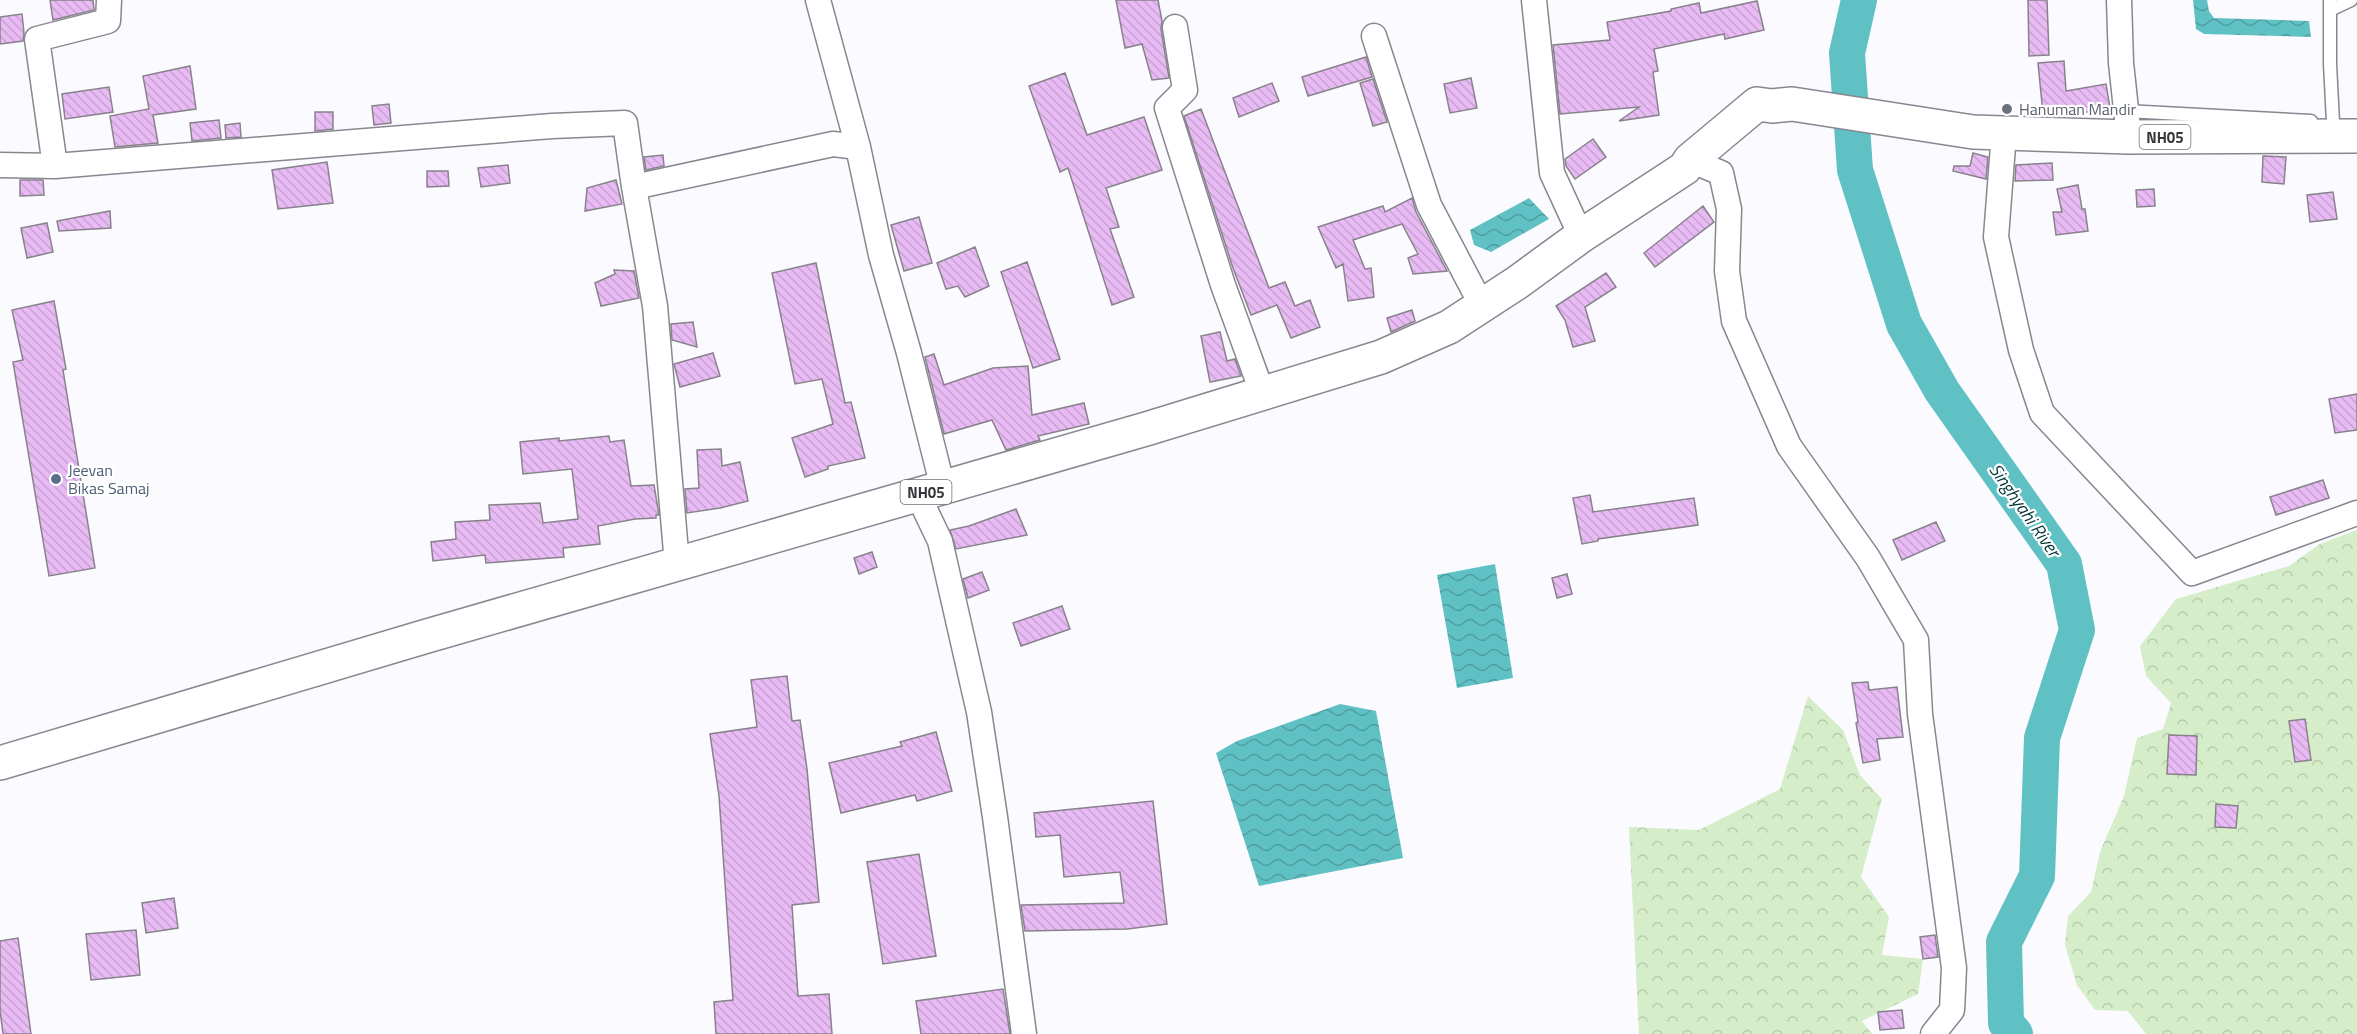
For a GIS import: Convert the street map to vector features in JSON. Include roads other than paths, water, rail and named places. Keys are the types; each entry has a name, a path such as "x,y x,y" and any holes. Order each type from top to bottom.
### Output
{"main road":[{"name":"NH05","path":"0,763 1146,429 1381,357 1449,327 1482,306 1581,236 1685,168 1690,160 1757,104 1772,106 1792,104 1989,132 2128,124 2345,126"}],"street":[{"path":"55,166 37,39 108,21 109,0"},
{"path":"818,0 858,147 940,541 979,712 996,817 1024,1034"},
{"path":"1534,0 1552,173 1581,236"},
{"path":"2119,0 2121,63 2128,124"},
{"path":"1175,27 1185,90 1167,108 1223,285 1262,392"},
{"path":"1374,36 1429,205 1482,306"},
{"path":"0,165 55,166 552,126 625,123 655,306 677,564"},
{"path":"1989,132 1996,237 2021,350 2042,413 2192,573 2357,513"},
{"path":"634,187 833,144 858,147"},
{"path":"1690,160 1721,173 1729,209 1726,271 1734,321 1789,446 1868,558 1916,640 1920,714 1954,968 1952,1010 1933,1034"}],"lane":[{"path":"2345,126 2330,64 2330,5 2351,0"}],"water":[{"path":"2193,0 2207,0 2209,11 2214,18 2309,21 2311,37 2204,34 2196,29"},
{"path":"1529,198 1549,219 1491,252 1474,245 1470,230"},
{"path":"1495,564 1513,678 1457,688 1437,575"},
{"path":"1340,704 1376,711 1403,858 1259,886 1216,753 1237,741"}],"waterway":[{"name":"Singhyahi River","path":"1859,0 1847,53 1855,170 1904,324 1942,391 2064,564 2077,630 2042,738 2037,876 2004,942 2006,1023 2015,1034"}],"place":[{"name":"Hanuman Mandir","path":"2007,109"},
{"name":"Jeevan Bikas Samaj","path":"56,479"}]}
